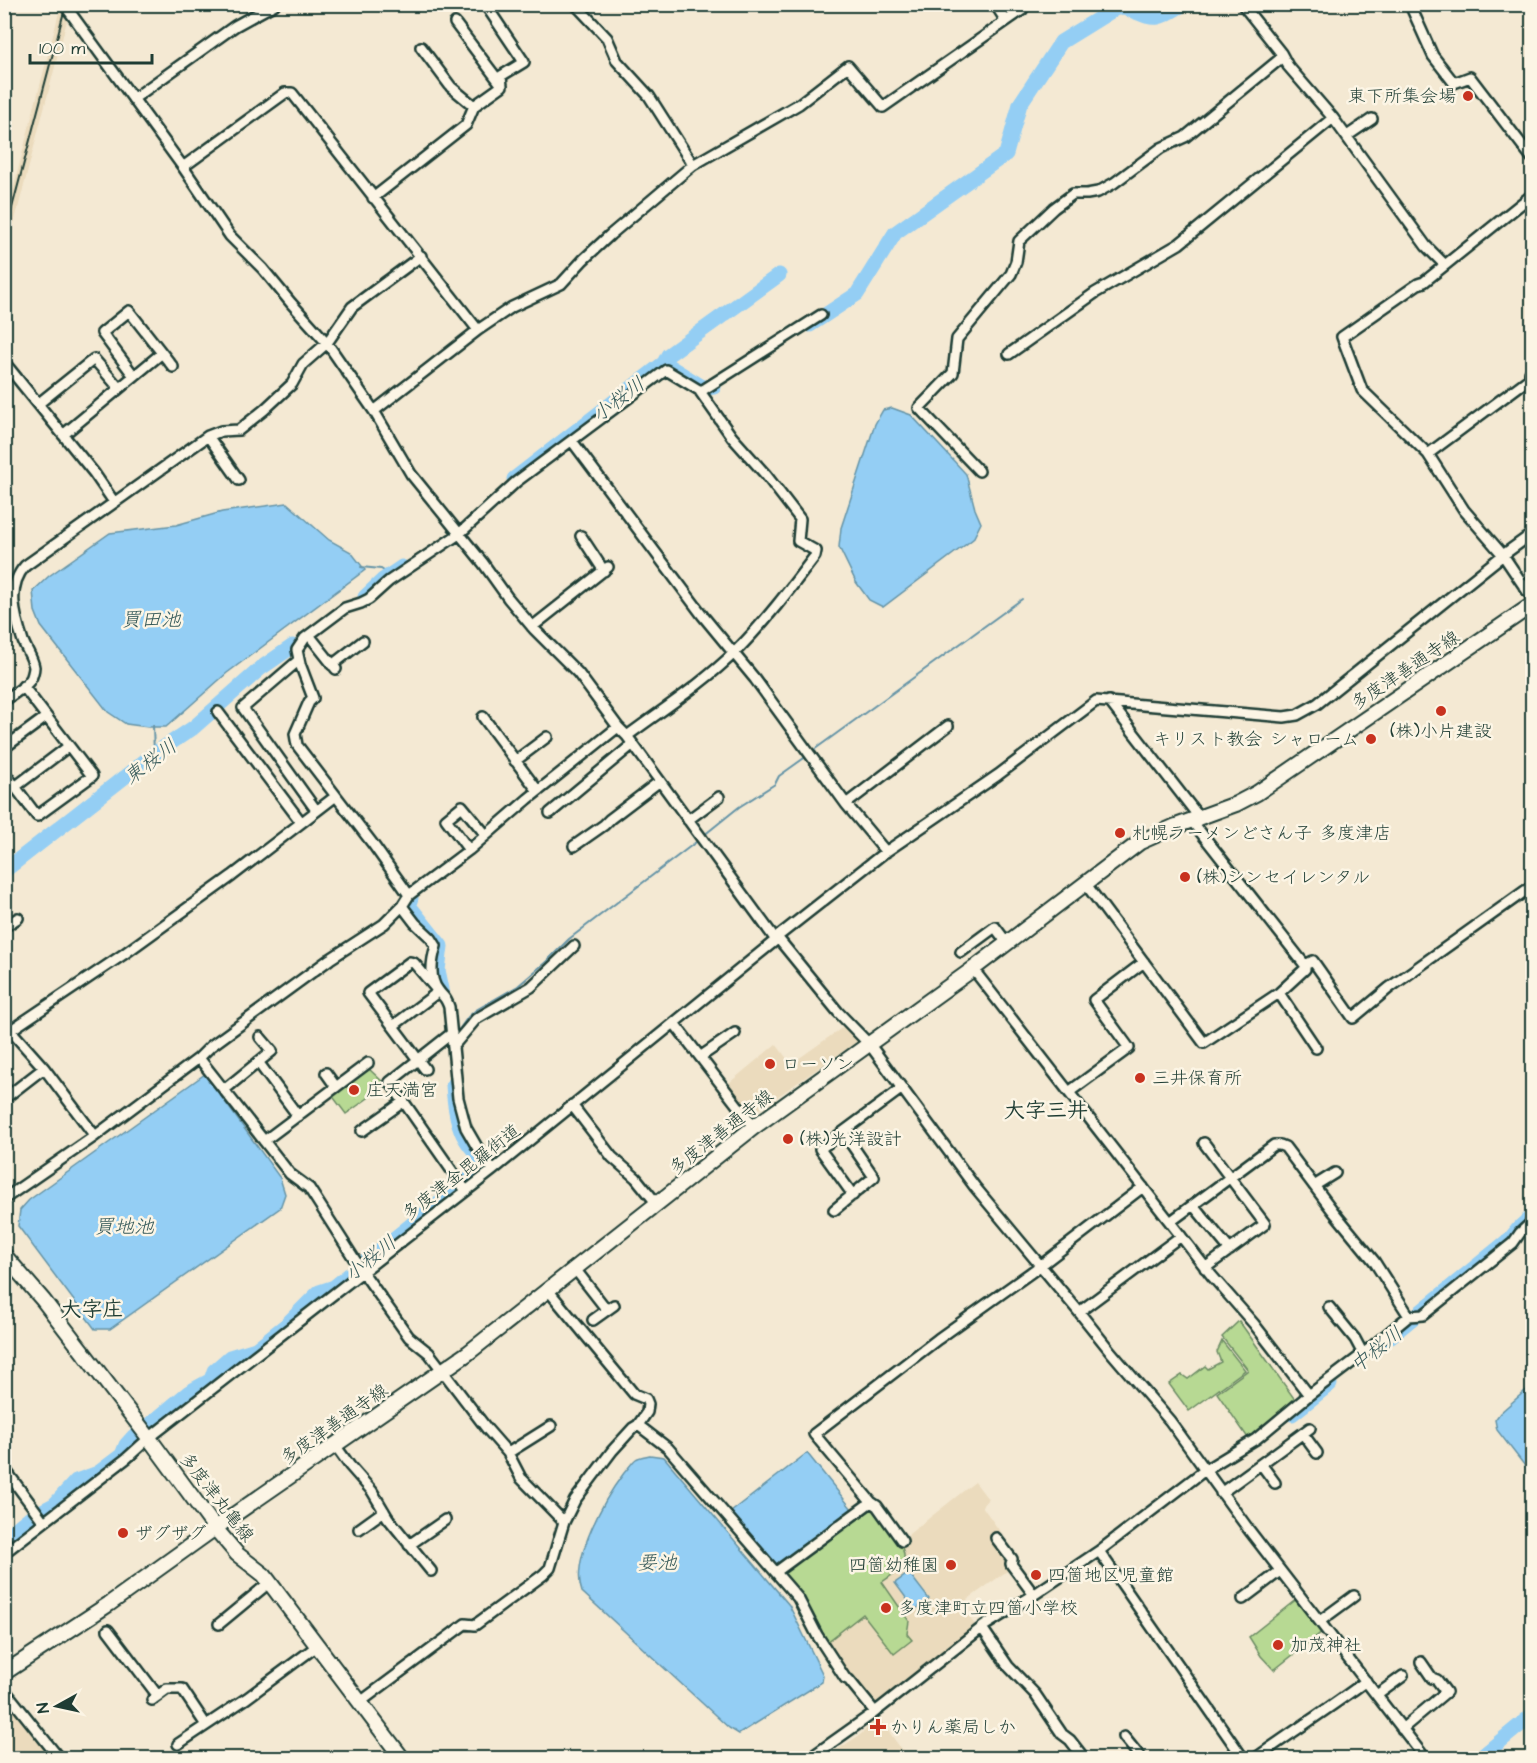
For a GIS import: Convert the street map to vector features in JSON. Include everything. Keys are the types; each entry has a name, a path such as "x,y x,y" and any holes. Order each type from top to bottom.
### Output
{"main road":[{"name":"多度津善通寺線","path":"4,1673 109,1604 468,1353 754,1127 870,1045 1140,843 1176,826 1236,804 1272,783 1533,605"},
{"name":"多度津丸亀線","path":"4,1256 44,1300 215,1528 237,1554 270,1582 402,1758"}],"street":[{"path":"64,4 183,167 230,236 263,269 327,343 374,411 411,474 532,627 578,673 618,727 627,735 777,938 838,1012 870,1045 975,1187 1170,1421 1280,1571 1425,1758"},
{"path":"134,99 235,26 275,4"},
{"path":"485,4 524,62 501,76 502,86"},
{"path":"576,4 607,38 617,61 649,96 693,165"},
{"path":"995,4 1006,21"},
{"path":"1242,4 1281,51 1288,66 1347,136 1426,246 1445,265"},
{"path":"1414,4 1411,7 1433,56 1454,83 1470,77 1533,158"},
{"path":"374,411 478,330 512,307 561,284 610,235 693,165 799,104 848,66 883,107 1022,10 1024,5"},
{"path":"454,23 502,86"},
{"path":"421,47 451,87 474,106"},
{"path":"979,471 918,408 952,373 957,339 1011,274 1016,262 1019,241 1054,208 1073,194 1098,192 1161,148 1185,137 1280,59 1281,51"},
{"path":"373,198 466,124 474,106 502,86"},
{"path":"183,167 285,93 292,93 478,330"},
{"path":"1009,354 1095,293 1179,244 1333,118"},
{"path":"1347,136 1372,119"},
{"path":"1533,195 1424,282 1342,337 1362,390 1428,454 1464,510 1503,555 1533,598"},
{"path":"4,700 31,680 34,667 23,641 16,613 14,592 16,578 25,566 208,436 221,431 239,430 292,384 303,364 327,343 352,307 421,256"},
{"path":"134,376 102,333 129,311 173,367"},
{"path":"704,389 821,315"},
{"path":"63,435 162,353"},
{"path":"38,404 94,359 119,388"},
{"path":"4,362 94,472 114,502"},
{"path":"409,896 372,843 297,745 295,734 311,700 297,662 297,650 304,638 345,608 369,598 389,581 459,534 516,482 666,370 704,389 732,437 801,519 798,541 816,551 815,556 768,617 734,653 686,693 627,735"},
{"path":"1428,454 1530,378 1533,370"},
{"path":"208,436 231,462 239,480"},
{"path":"572,441 846,804 886,852"},
{"path":"1109,701 1284,717 1297,715 1317,704 1503,555 1533,534"},
{"path":"532,627 606,569 581,536"},
{"path":"309,635 334,667 363,641"},
{"path":"297,662 243,708 316,810"},
{"path":"4,772 37,816 92,776 23,686"},
{"name":"多度津金毘羅街道","path":"4,1553 40,1516 127,1458 149,1438 493,1170 886,852 998,775 1096,701 1109,701"},
{"path":"1085,883 1204,1043 1279,993 1305,969 1305,964 1109,701"},
{"path":"218,712 301,822"},
{"path":"4,748 46,717"},
{"path":"483,717 538,791"},
{"path":"846,804 948,726"},
{"path":"4,1199 94,1136 330,959 384,924 409,896 470,850 538,791 618,727"},
{"path":"515,761 548,737"},
{"path":"550,813 567,804 602,776 633,744"},
{"path":"15,787 69,746"},
{"path":"574,846 660,781"},
{"path":"94,1136 44,1068 7,1029 133,947 232,876 336,796"},
{"path":"688,820 719,797"},
{"path":"470,850 446,819 462,806 486,835"},
{"path":"1305,964 1312,961 1353,1018 1389,988 1533,886"},
{"path":"393,1026 434,995 437,990 432,961 435,945 402,906"},
{"path":"4,927 18,918"},
{"path":"961,952 995,927 1008,943"},
{"path":"454,1045 476,1019 531,987 574,946"},
{"path":"425,1069 369,993 410,962 414,963 445,997 449,1007 458,1098 466,1128 493,1170"},
{"path":"1069,1092 1129,1048 1094,1000 1144,962"},
{"path":"973,969 1205,1268 1254,1324 1309,1395"},
{"path":"1279,993 1316,1048"},
{"path":"675,1023 754,1127"},
{"path":"452,1033 390,1083 466,1191"},
{"path":"700,1057 735,1033"},
{"path":"224,1090 272,1051 260,1037"},
{"path":"199,1058 290,1174 309,1188 362,1271 409,1337 429,1353 508,1453 521,1478 564,1522"},
{"path":"258,1062 298,1116"},
{"path":"264,1141 368,1063"},
{"path":"4,1100 44,1068"},
{"path":"326,1072 336,1087"},
{"path":"853,1195 820,1149 901,1089"},
{"path":"362,1131 375,1117 403,1101"},
{"path":"572,1105 612,1157 636,1178 657,1204"},
{"path":"834,1210 874,1177 843,1132"},
{"path":"1204,1143 1265,1224 1205,1268"},
{"path":"1170,1222 1274,1145 1280,1145 1286,1148 1414,1315"},
{"path":"1314,1186 1335,1173"},
{"path":"902,1541 877,1506 871,1502 814,1434 1143,1187"},
{"path":"1193,1205 1230,1250"},
{"path":"811,1758 875,1712 982,1628 1099,1551 1205,1470 1256,1439 1309,1395 1414,1315 1423,1315 1513,1243 1520,1233 1533,1222"},
{"path":"1079,1312 1181,1236"},
{"path":"575,1269 610,1307 593,1320"},
{"path":"359,1703 465,1624 475,1624 543,1575 549,1568 564,1522 581,1492 612,1451 638,1425 647,1412 646,1399 634,1394 548,1290"},
{"path":"1329,1307 1355,1339 1363,1354"},
{"path":"638,1425 668,1448 798,1598 817,1635 845,1678 875,1712"},
{"path":"508,1453 533,1443 551,1426"},
{"path":"1221,1493 1307,1431 1317,1453"},
{"path":"335,1445 431,1571"},
{"path":"1261,1464 1275,1483"},
{"path":"4,1468 40,1516"},
{"path":"776,1572 871,1502"},
{"path":"359,1529 384,1512"},
{"path":"409,1545 445,1520"},
{"path":"996,1538 1034,1595"},
{"path":"1099,1551 1243,1758"},
{"path":"1243,1599 1280,1571"},
{"path":"219,1624 270,1582"},
{"path":"1320,1621 1354,1596"},
{"path":"982,1628 1008,1666 1035,1694 1062,1734 1070,1740 1084,1758"},
{"path":"108,1630 155,1698 167,1689 182,1689 206,1725"},
{"path":"178,1744 247,1698 317,1646"},
{"path":"1402,1729 1446,1692 1437,1680 1431,1678 1421,1662"},
{"path":"1377,1695 1403,1676"},
{"path":"1256,1758 1366,1681"},
{"path":"4,1689 60,1758"},
{"path":"1125,1737 1137,1757"}],"shaded area":[{"path":"61,5 71,5 5,258 5,220"},
{"path":"846,1025 859,1040 751,1115 729,1083 776,1044 791,1064"},
{"name":"多度津町立四箇小学校","path":"975,1482 988,1499 982,1506 1001,1533 994,1540 1008,1559 1006,1562 1010,1569 960,1605 975,1625 875,1704 871,1704 824,1638 797,1588 906,1542 909,1534"},
{"path":"4,1694 46,1749 32,1758 5,1758"},
{"path":"878,1717 908,1758 824,1758 860,1735"}],"green space":[{"path":"368,1068 386,1085 346,1114 331,1094"},
{"path":"1239,1321 1296,1401 1248,1438 1217,1393 1248,1370 1222,1337"},
{"path":"1222,1341 1245,1370 1189,1411 1169,1384 1182,1375 1188,1379 1205,1366 1208,1369 1221,1362 1217,1352"},
{"path":"867,1508 876,1509 900,1542 903,1550 903,1563 894,1574 882,1582 909,1621 907,1634 912,1640 894,1654 863,1614 827,1642 803,1596 782,1572"},
{"path":"1298,1598 1323,1631 1274,1670 1261,1656 1249,1637"}],"water":[{"path":"892,408 911,415 966,474 981,523 973,539 883,607 869,600 856,582 839,547 841,528 875,424 883,410"},
{"name":"買田池","path":"287,503 329,540 351,552 365,570 227,673 166,727 126,724 108,712 41,626 35,611 33,591 49,576 110,533 176,525 222,512"},
{"name":"買地池","path":"205,1074 280,1178 285,1194 280,1208 110,1329 95,1329 18,1226 20,1210 29,1200"},
{"path":"1532,1385 1532,1475 1497,1430 1495,1420"},
{"path":"807,1453 856,1514 780,1569 731,1512"},
{"name":"要池","path":"650,1455 664,1457 789,1605 823,1675 822,1682 739,1734 729,1728 582,1592 581,1564 591,1530 607,1498 633,1462 637,1458"},
{"path":"909,1573 929,1599 915,1610 895,1583"}],"waterway":[{"path":"810,325 857,294 895,233 1006,154 1020,104 1061,42 1116,8 1158,17 1184,4"},
{"name":"小桜川","path":"514,479 664,363 668,355 779,275"},
{"path":"664,363 701,386 714,387"},
{"path":"361,567 381,569 390,575"},
{"name":"小桜川","path":"365,597 383,580 402,567"},
{"path":"811,752 1022,599"},
{"name":"東桜川","path":"4,871 154,754 193,728 261,668 293,646"},
{"path":"153,725 154,754"},
{"path":"703,836 739,807 775,784 779,776 807,756"},
{"path":"455,1035 476,1010 518,986 569,939 700,839"},
{"name":"小桜川","path":"411,898 410,907 441,946 438,970 442,989"},
{"name":"小桜川","path":"152,1423 189,1392 211,1380 214,1371 230,1357 256,1349 285,1326 319,1292 334,1287 483,1167 459,1126 453,1085"},
{"name":"中桜川","path":"1375,1349 1511,1238 1532,1216"},
{"name":"中桜川","path":"1292,1414 1330,1384"},
{"name":"小桜川","path":"4,1538 29,1518 54,1505 76,1481 98,1473 122,1455 126,1445 134,1436"},
{"path":"1480,1758 1532,1715"}],"railway":[{"path":"4,238 66,4"}],"place":[{"name":"東下所集会場","path":"1468,96"},
{"name":"(株)小片建設","path":"1441,711"},
{"name":"キリスト教会 シャローム","path":"1371,739"},
{"name":"札幌ラーメンどさん子 多度津店","path":"1120,833"},
{"name":"(株)シンセイレンタル","path":"1185,877"},
{"name":"ローソン","path":"770,1064"},
{"name":"三井保育所","path":"1140,1078"},
{"name":"庄天満宮","path":"354,1090"},
{"name":"(株)光洋設計","path":"788,1139"},
{"name":"ザグザグ","path":"123,1533"},
{"name":"四箇幼稚園","path":"951,1565"},
{"name":"四箇地区児童館","path":"1036,1575"},
{"name":"多度津町立四箇小学校","path":"886,1608"},
{"name":"加茂神社","path":"1278,1645"},
{"name":"かりん薬局しか","path":"878,1727"}],"district":[{"name":"大字三井","path":"1046,1110"},
{"name":"大字庄","path":"92,1309"}]}
